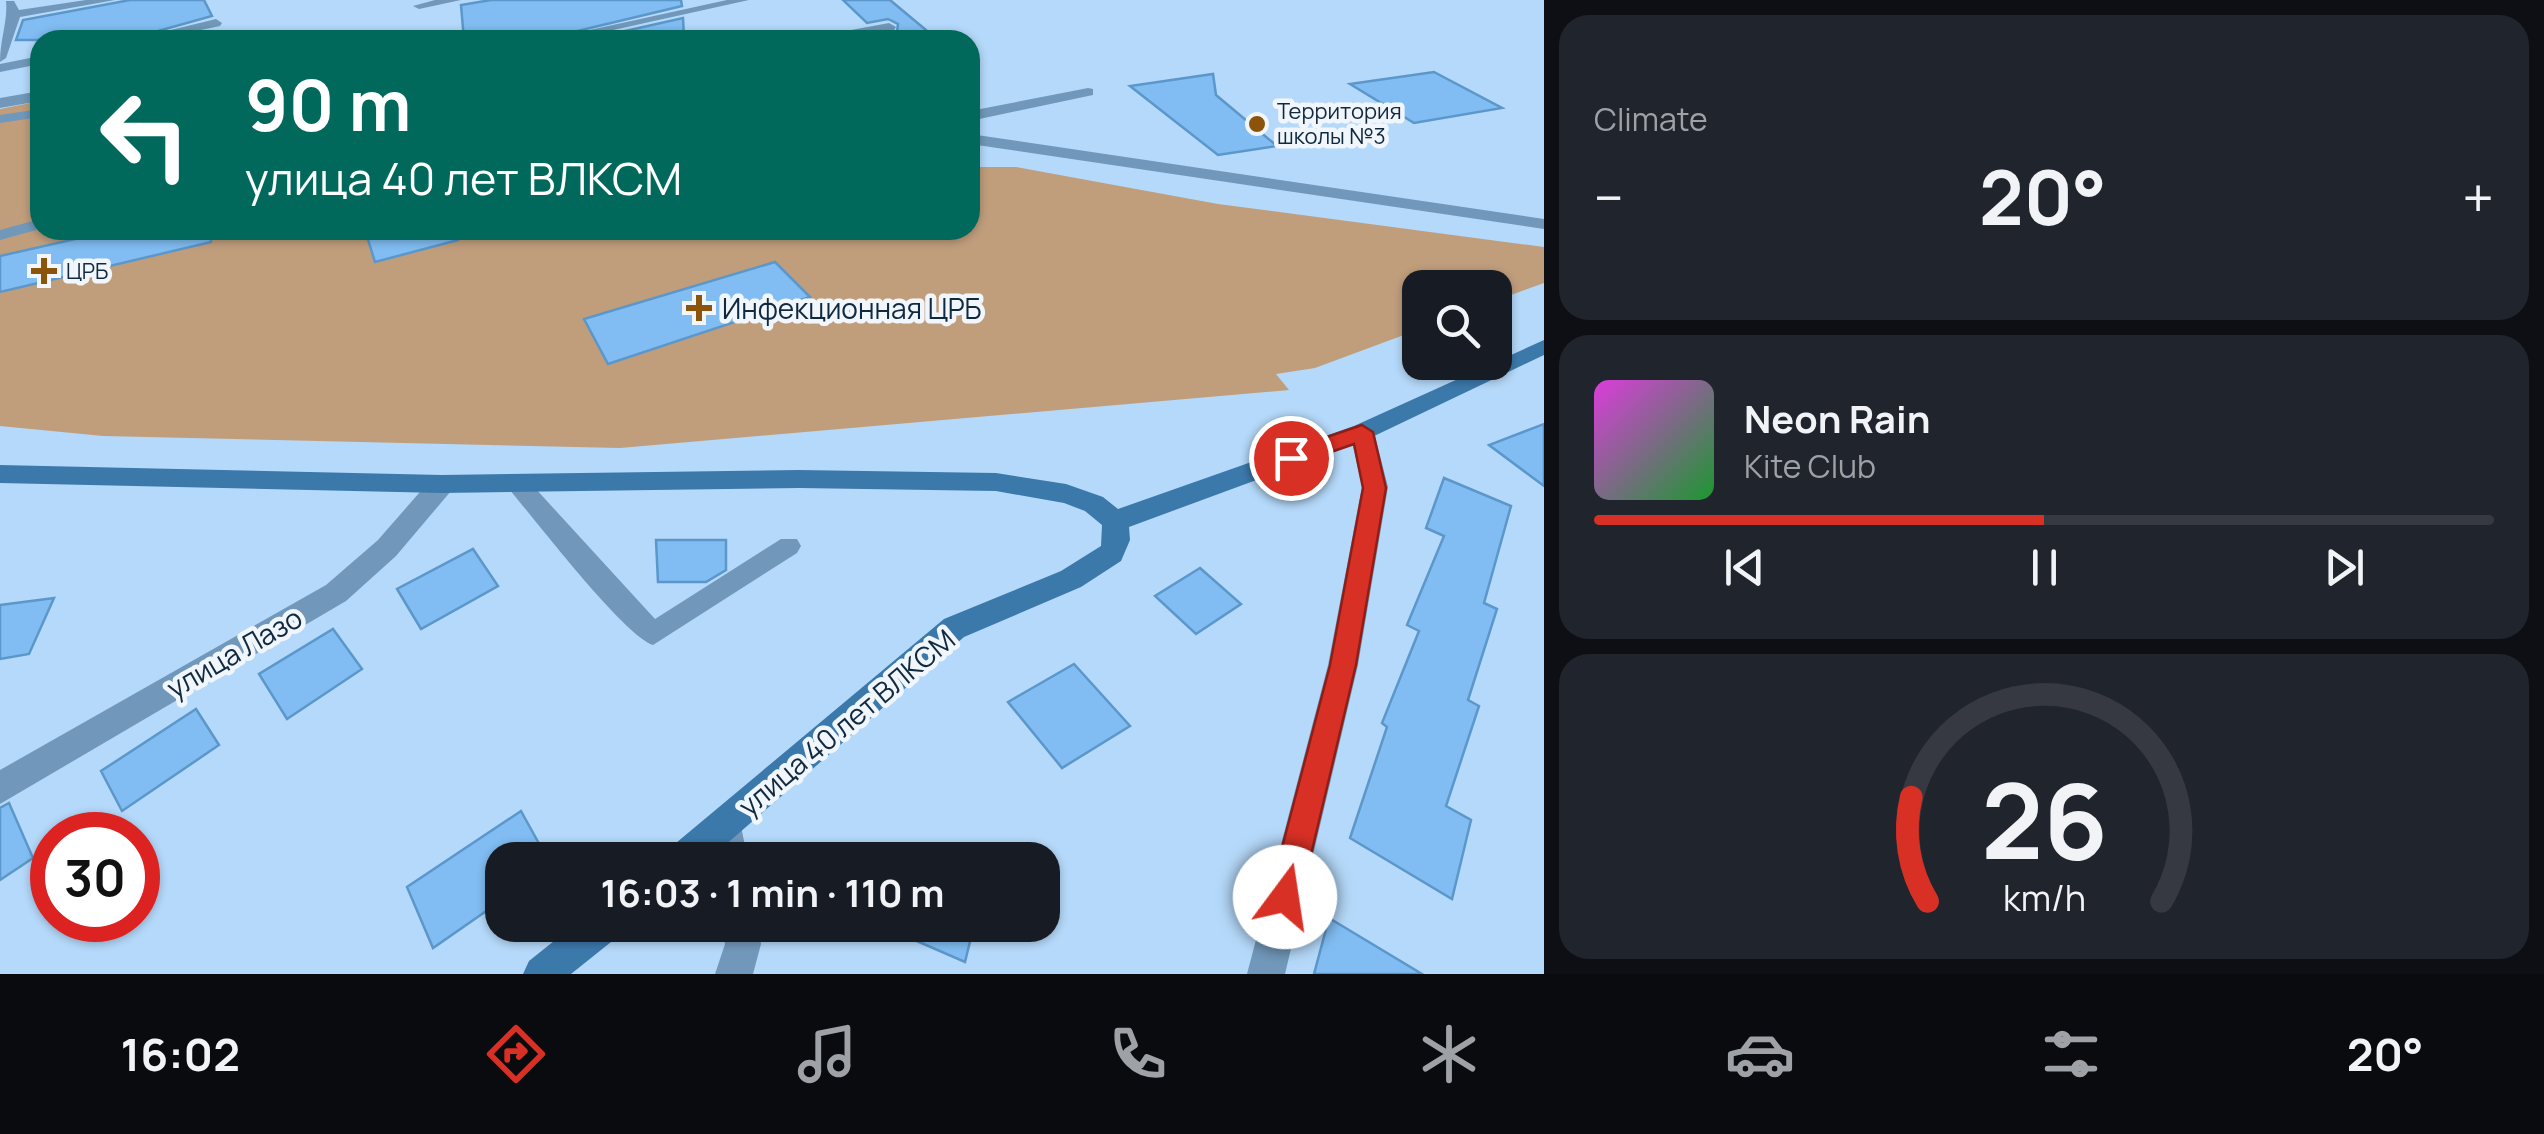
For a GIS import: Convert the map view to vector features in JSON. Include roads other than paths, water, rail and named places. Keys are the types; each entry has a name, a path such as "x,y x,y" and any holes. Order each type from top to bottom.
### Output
{"street":[{"path":"869,30 889,27"},
{"path":"980,114 1088,92"},
{"path":"0,103 30,98"},
{"path":"980,140 1544,224"},
{"path":"0,474 442,484 996,482 1066,494 1094,504 1114,521 1362,432 1544,347"},
{"path":"1266,974 1350,630 1374,488 1362,432"},
{"name":"улица Лазо","path":"0,788 336,593 387,548 442,484"},
{"name":"улица 40 лет ВЛКСМ","path":"704,842 954,628 1071,578 1112,553 1116,540 1114,521"},
{"path":"726,824 728,842"},
{"path":"542,974 581,942"},
{"path":"734,974 743,942"}],"lane":[{"path":"0,58 9,5 110,0"},
{"path":"419,6 455,0"},
{"path":"598,30 743,0"},
{"path":"186,30 216,24"},
{"path":"0,68 30,62"},
{"path":"0,119 30,114"},
{"path":"0,234 30,226"},
{"path":"516,482 620,604 653,634 788,546"}],"place":[{"name":"Территория школы №3","path":"1257,124"},
{"name":"ЦРБ","path":"44,271"},
{"name":"Инфекционная ЦРБ","path":"699,308"}]}
